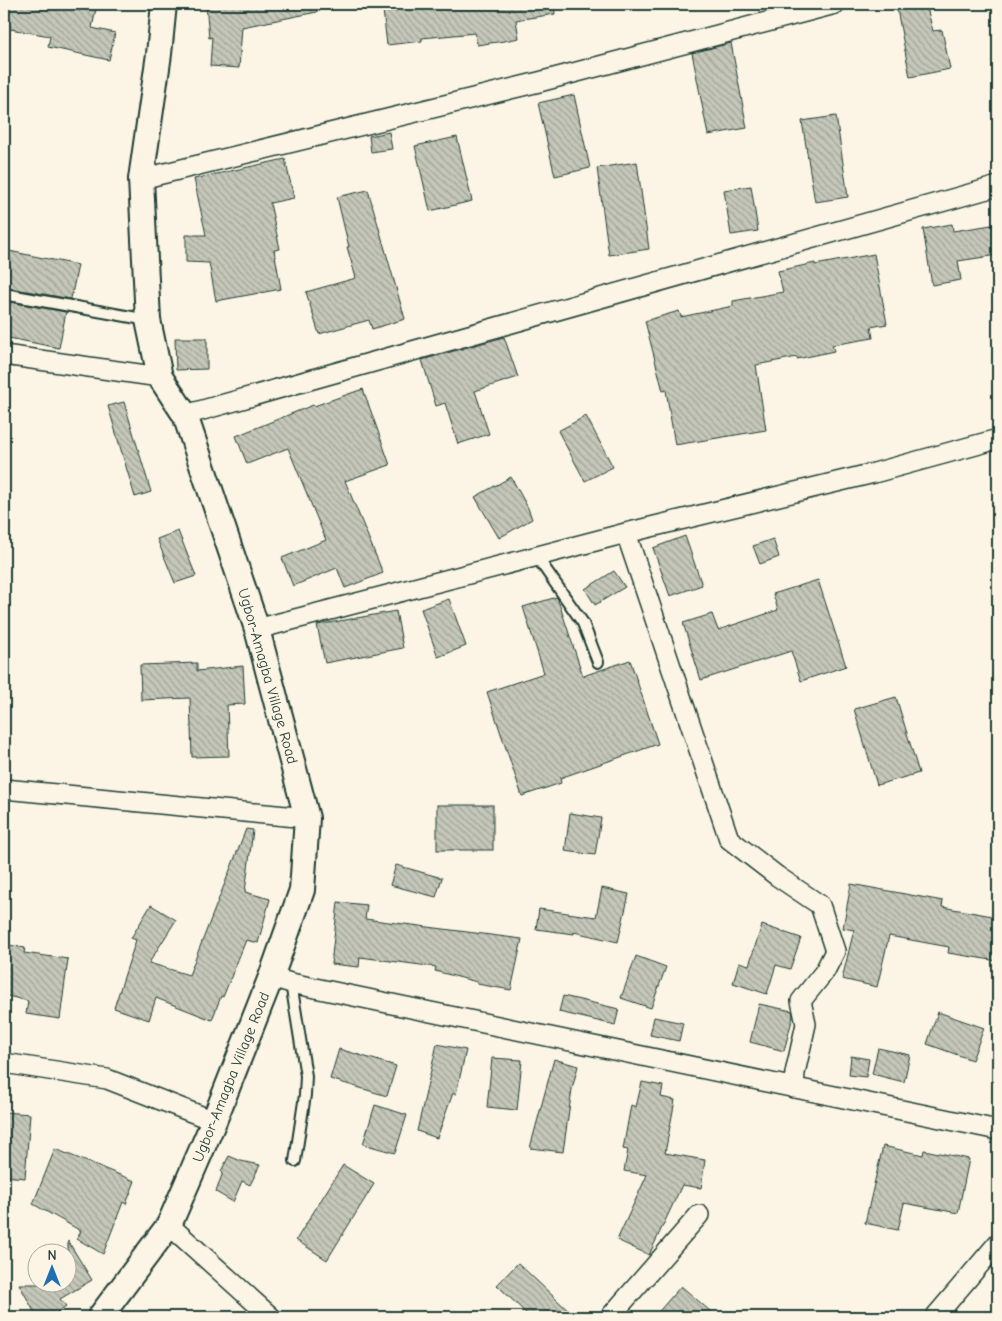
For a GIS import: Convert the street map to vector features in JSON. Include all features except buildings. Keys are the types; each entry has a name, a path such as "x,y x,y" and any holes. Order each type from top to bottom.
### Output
{"street":[{"name":"Ugbor-Amagba Village Road","path":"100,1317 169,1225 214,1121 281,980 302,890 307,818 257,629 185,415 160,377 148,320 141,179 159,54 164,4"},
{"path":"141,179 539,82 835,4"},
{"path":"185,415 998,186"},
{"path":"4,355 160,377"},
{"path":"257,629 626,534 874,473 998,439"},
{"path":"626,534 728,839 777,876 820,905 825,914 836,951 825,971 801,1001 806,1024 794,1088"},
{"path":"4,789 307,818"},
{"path":"281,980 998,1130"},
{"path":"4,1063 107,1079 214,1121"},
{"path":"610,1317 699,1215"},
{"path":"169,1225 271,1317"},
{"path":"935,1317 998,1243"}],"lane":[{"path":"4,294 148,320"},
{"path":"536,557 583,623 598,662"},
{"path":"281,980 306,1076 295,1161"}]}
